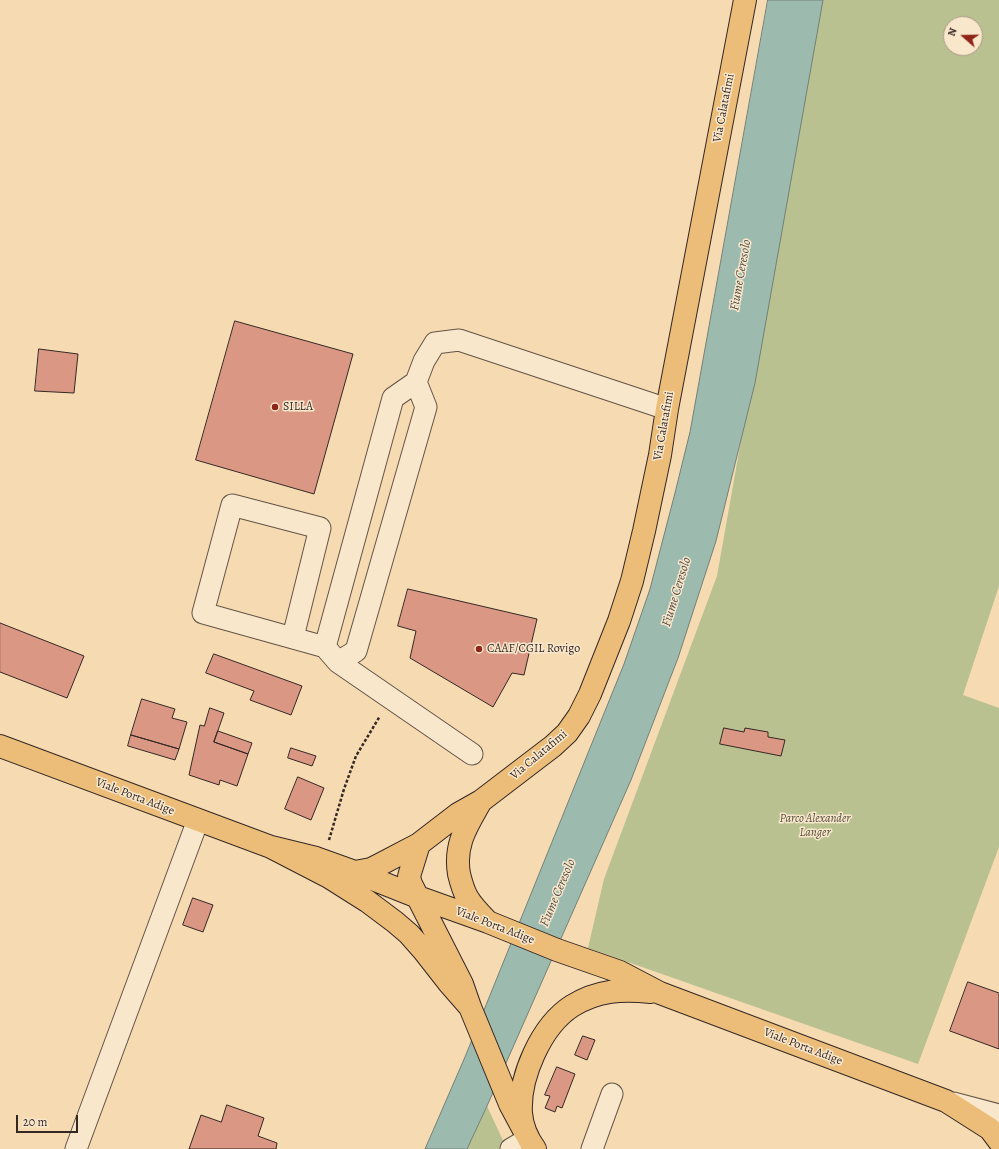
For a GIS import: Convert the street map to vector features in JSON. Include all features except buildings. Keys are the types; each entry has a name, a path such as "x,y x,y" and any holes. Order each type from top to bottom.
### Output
{"main road":[{"name":"Via Calatafimi","path":"355,872 371,869 418,844 458,814 481,801 553,746 567,733 579,716 590,694 619,621 632,581 644,531 657,470 667,409 745,0"},
{"name":"Viale Porta Adige","path":"0,746 271,847 316,858 355,872 418,897 488,922 557,950 620,972 660,993 946,1101 990,1129 999,1141"},
{"name":"Via Calatafimi","path":"481,801 466,828 460,844 457,862 461,883 467,898 488,922"},
{"path":"418,844 410,877 411,884 418,897"},
{"name":"Viale Porta Adige","path":"271,847 351,890 395,922 409,934 470,1007"},
{"name":"Viale Porta Adige","path":"418,897 462,984 525,1142"},
{"name":"Viale Porta Adige","path":"525,1142 521,1114 521,1098 524,1081 538,1046 549,1028 559,1016 572,1006 588,998 605,993 629,990 660,993"}],"street":[{"path":"331,654 393,398 416,382 424,361 435,343 459,340 667,409"},
{"path":"331,654 356,651 426,407 416,382"},
{"path":"293,637 320,528 232,505 203,613 293,637 331,654 392,699 472,754"},
{"path":"76,1149 198,820"},
{"path":"592,1149 612,1094"},
{"name":"Viale Porta Adige","path":"946,1101 999,1115"}],"path":[{"path":"328,844 344,789 356,756 392,699"}],"green space":[{"name":"Parco Alexander Langer","path":"819,0 999,0 999,586 963,695 999,708 999,847 918,1064 588,948 604,879 717,576"},
{"path":"487,1106 507,1149 467,1149"}],"water":[{"name":"Fiume Ceresolo","path":"768,0 823,0 755,383 716,541 678,658 631,780 467,1149 425,1149 465,1057 624,664 650,589 690,432"}],"place":[{"name":"SILLA","path":"275,407"},
{"name":"CAAF/CGIL Rovigo","path":"479,649"}]}
